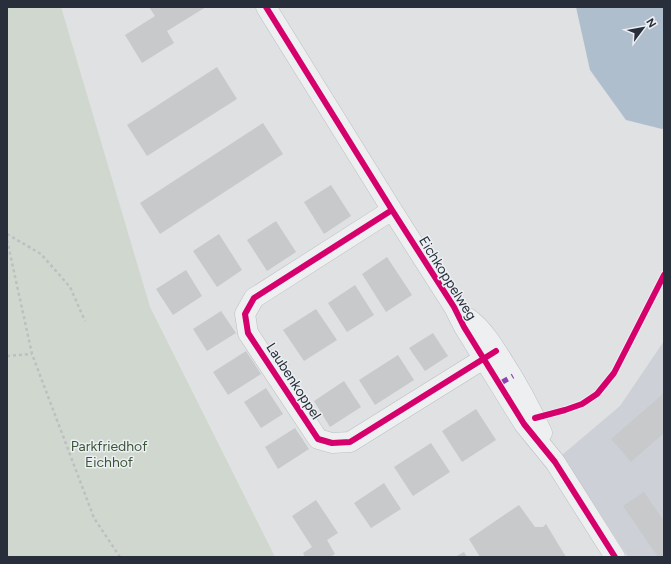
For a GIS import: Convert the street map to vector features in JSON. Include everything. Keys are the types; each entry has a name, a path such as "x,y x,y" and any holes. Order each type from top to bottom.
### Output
{"street":[{"name":"Eichkoppelweg","path":"266,7 392,210 454,306 474,322 488,338 490,355 525,398 555,462 615,557"},
{"name":"Laubenkoppel","path":"392,210 254,298 245,314 248,333 318,439 332,443 350,442 490,355"}],"path":[{"path":"7,234 41,254 70,287 85,321"},
{"path":"7,240 32,354 94,518 120,557"},
{"path":"7,356 32,354"}],"shaded area":[{"path":"664,341 664,557 628,557 562,455 620,406"}],"green space":[{"name":"Parkfriedhof Eichhof","path":"7,7 61,7 150,307 275,557 7,557"}],"water":[{"path":"576,7 664,7 664,128 662,129 626,120 590,70"}],"building":[{"path":"149,7 206,7 167,31 174,43 142,63 125,35 155,16"},
{"path":"217,67 237,99 147,156 127,125"},
{"path":"263,123 283,154 160,234 140,203"},
{"path":"331,185 351,216 324,234 304,202"},
{"path":"276,221 296,252 267,271 247,240"},
{"path":"219,234 242,270 217,287 193,251"},
{"path":"387,257 412,295 386,312 362,274"},
{"path":"186,270 202,296 173,315 156,289"},
{"path":"355,285 374,315 347,332 328,303"},
{"path":"316,309 337,340 304,361 283,330"},
{"path":"221,311 236,333 207,351 193,329"},
{"path":"433,333 448,356 425,371 409,348"},
{"path":"246,351 261,374 228,395 213,372"},
{"path":"398,355 414,380 375,405 359,380"},
{"path":"344,381 361,407 330,427 314,401"},
{"path":"266,388 283,414 261,428 244,402"},
{"path":"664,393 664,433 631,462 611,439"},
{"path":"476,409 496,440 462,462 442,431"},
{"path":"295,428 309,449 278,469 265,447"},
{"path":"431,443 450,472 413,496 394,467"},
{"path":"384,483 401,509 371,528 354,503"},
{"path":"644,492 664,521 664,557 658,557 623,506"},
{"path":"316,500 338,533 327,540 335,554 330,557 305,557 303,553 312,547 292,516"},
{"path":"519,505 535,527 543,527 546,524 566,557 480,557 469,539"},
{"path":"464,552 467,557 455,557"}],"marked path":[{"path":"499,384 513,376"}],"cycle path":[{"path":"266,7 454,307 464,327 524,424 555,462 615,557"},
{"path":"392,210 254,298 245,314 248,333 318,439 332,443 350,442 496,351"},
{"path":"535,418 582,404 597,394 614,373 664,275"}]}
